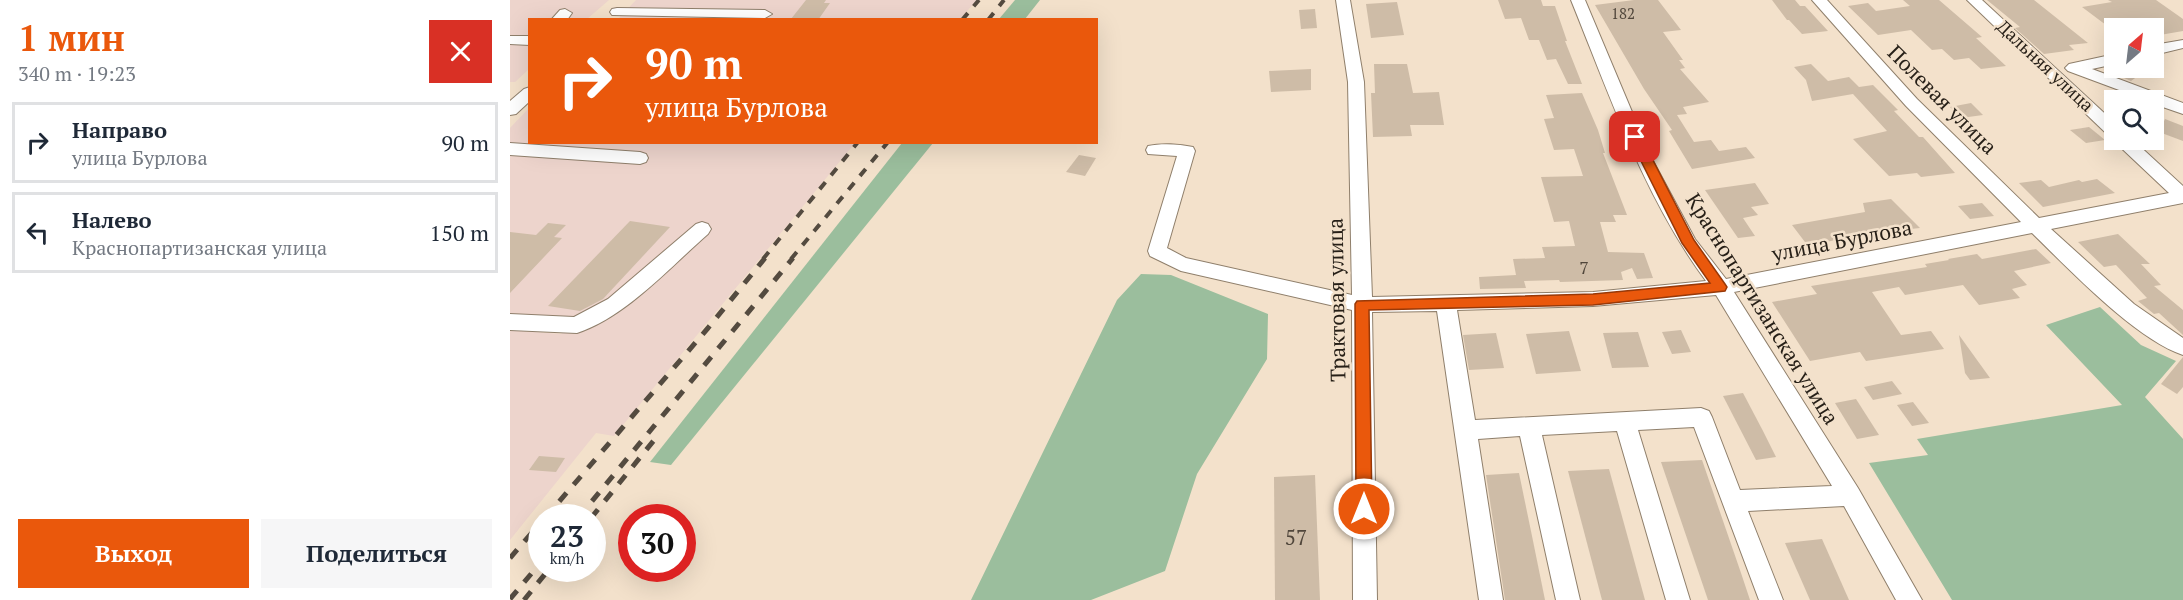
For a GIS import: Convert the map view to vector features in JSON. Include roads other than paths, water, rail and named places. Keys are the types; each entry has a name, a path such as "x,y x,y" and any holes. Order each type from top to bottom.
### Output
{"street":[{"path":"613,16 629,0"},
{"name":"Трактовая улица","path":"1342,0 1356,82 1362,304 1365,600"},
{"name":"Краснопартизанская улица","path":"1578,0 1643,157 1688,243 1721,287 1850,495 1910,600"},
{"name":"Полевая улица","path":"1819,0 1869,60 2037,227 2107,291 2169,341 2183,347"},
{"name":"Дальняя улица","path":"1974,0 2104,122"},
{"path":"613,16 765,14"},
{"path":"510,40 528,41"},
{"path":"2164,49 2183,44"},
{"path":"2052,72 2104,61"},
{"path":"2074,67 2183,109"},
{"path":"510,110 528,94"},
{"path":"510,149 640,158"},
{"name":"улица Бурлова","path":"1154,150 1187,151 1156,250 1181,264 1362,304 1593,299 1721,287 2183,197"},
{"path":"2134,150 2183,197"},
{"path":"510,322 577,325 615,304 702,229"},
{"path":"1446,302 1491,600"},
{"path":"1465,430 1701,417 1771,600"},
{"path":"1625,421 1678,600"},
{"path":"1529,426 1568,600"},
{"path":"1733,501 1850,495"}],"railway":[{"path":"964,18 979,0"},
{"path":"990,18 1004,0"},
{"path":"763,259 856,144"},
{"path":"791,259 886,144"},
{"path":"557,504 765,258"},
{"path":"590,504 793,258"},
{"path":"602,504 659,434"},
{"path":"510,558 528,537"},
{"path":"510,599 528,578"},
{"path":"524,600 539,582"}]}
